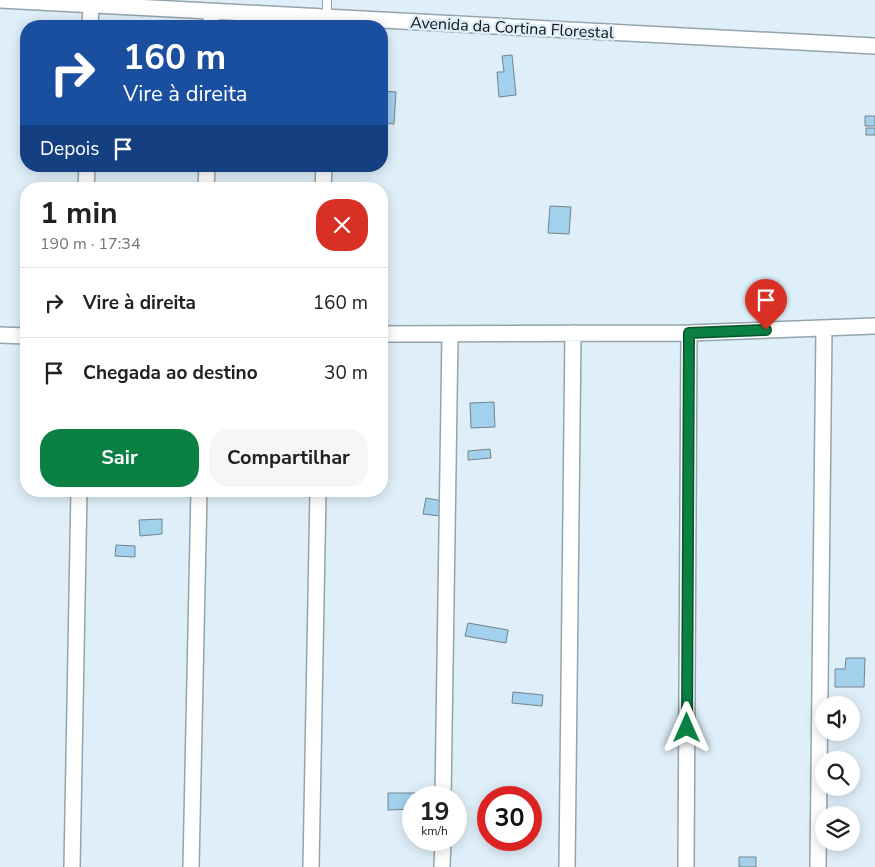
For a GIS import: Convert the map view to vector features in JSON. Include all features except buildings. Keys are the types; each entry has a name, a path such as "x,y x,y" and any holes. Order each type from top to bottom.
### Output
{"street":[{"name":"Avenida da Cortina Florestal","path":"0,0 91,5 211,19 249,20"},
{"path":"90,20 91,5"},
{"name":"Avenida da Cortina Florestal","path":"388,25 875,46"},
{"path":"388,334 689,333 875,326"},
{"path":"818,867 824,328"},
{"path":"567,867 573,333"},
{"path":"686,867 689,333"},
{"path":"443,786 450,334"},
{"path":"0,335 20,336"},
{"path":"72,867 79,497"},
{"path":"191,867 199,497"},
{"path":"311,867 318,497"},
{"path":"442,867 443,851"}],"lane":[{"path":"326,20 327,0"}],"route":[{"path":"687,728 689,333 766,330"}]}
